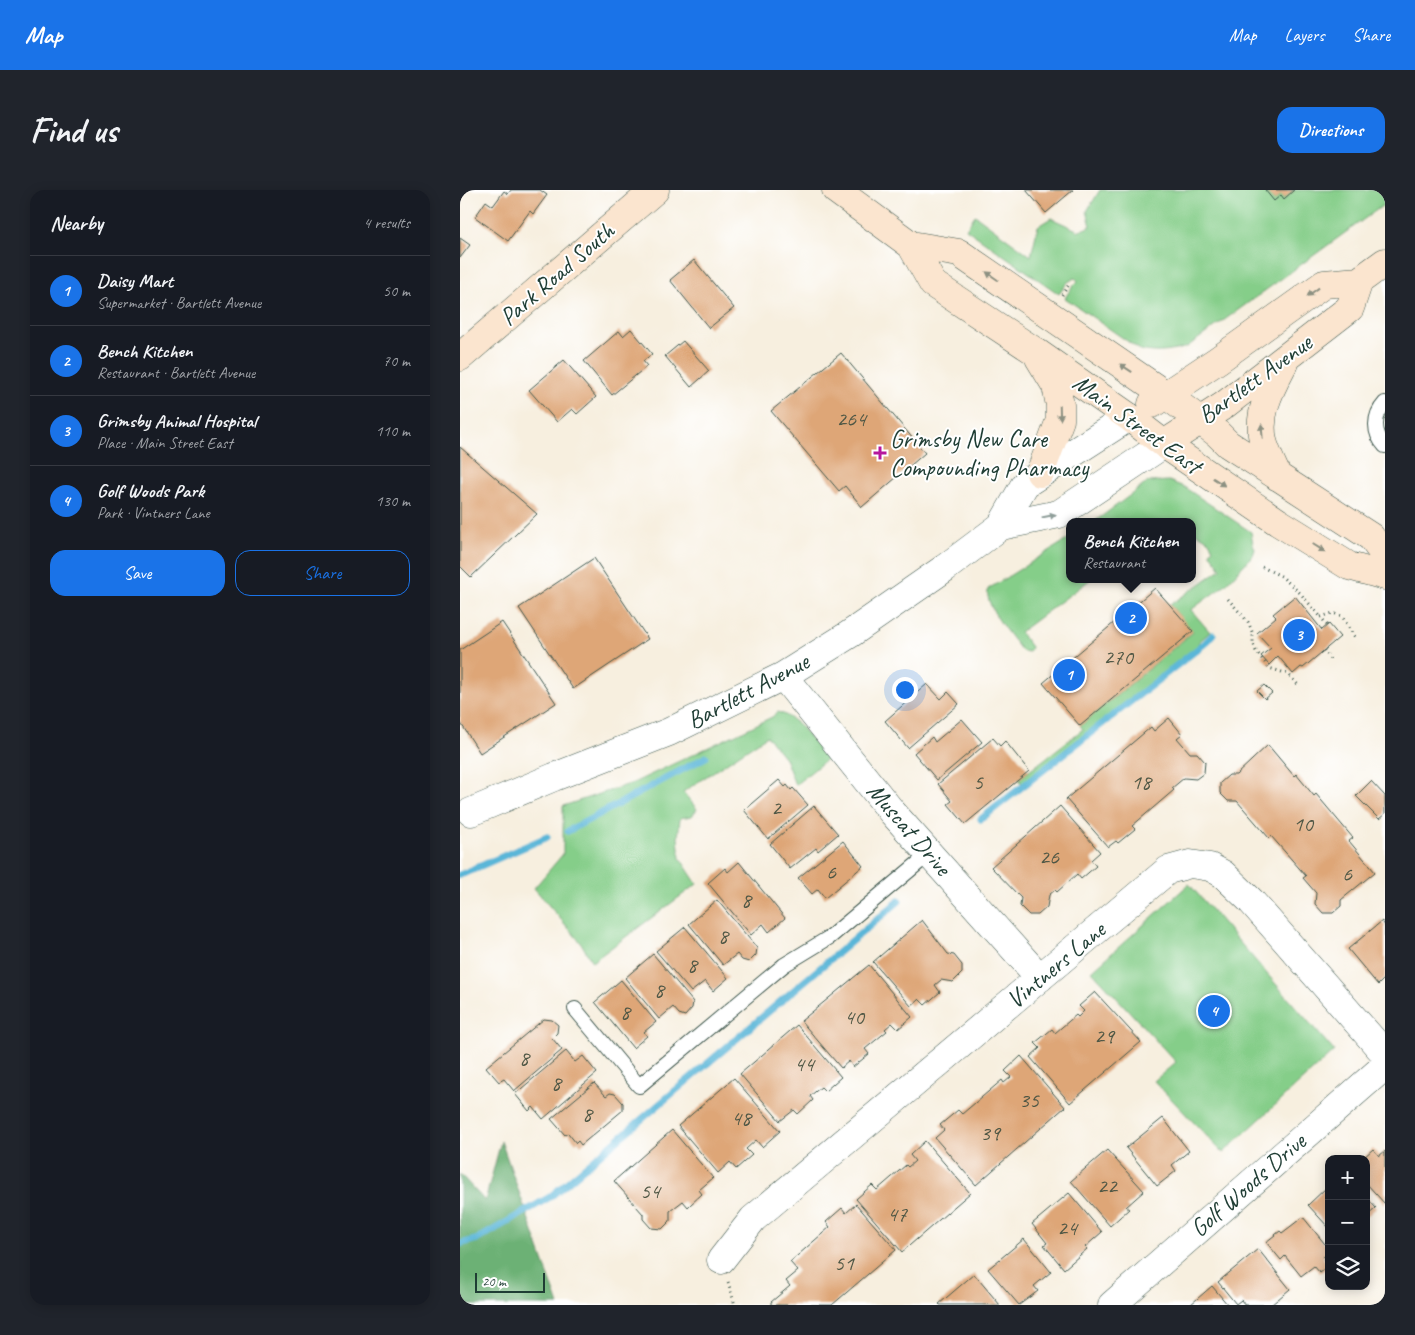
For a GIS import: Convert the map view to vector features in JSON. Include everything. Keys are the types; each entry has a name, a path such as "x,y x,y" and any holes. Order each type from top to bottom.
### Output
{"main road":[{"name":"Park Road South","path":"460,357 655,190"},
{"name":"Main Street East","path":"836,190 911,245 933,284 1036,352 1164,444 1278,522 1349,566 1385,576"},
{"name":"Main Street East","path":"911,245 959,253 1166,395 1228,444 1371,537 1385,556"},
{"path":"1360,281 1385,262"},
{"name":"Bartlett Avenue","path":"1129,417 1166,395 1324,284 1360,281 1350,308 1223,406 1164,444"},
{"path":"1036,352 1056,386 1060,406 1060,420 1040,473"},
{"path":"1278,477 1263,442 1261,419 1267,397 1287,358"}],"street":[{"name":"Bartlett Avenue","path":"472,812 554,777 670,732 783,676 850,634 945,568 1001,526 1025,484 1129,417"},
{"name":"Bartlett Avenue","path":"1001,526 1059,514 1164,444"},
{"name":"Muscat Drive","path":"783,676 892,812 1040,978"},
{"name":"Vintners Lane","path":"720,1260 753,1219 1168,870 1190,864 1210,867 1223,874 1251,901 1385,1054"},
{"name":"Golf Woods Drive","path":"1112,1305 1385,1066"}],"lane":[{"path":"1385,403 1377,416 1376,424 1377,433 1385,446"},
{"path":"575,1009 639,1086 784,965 830,937 929,854"}],"path":[{"path":"1060,298 1070,283"},
{"path":"1262,567 1281,576 1300,593 1327,625"},
{"path":"1228,600 1248,622 1254,634 1253,642 1256,651 1269,668 1288,674 1300,687"},
{"path":"1321,617 1334,613 1342,616 1356,639"},
{"path":"1324,650 1331,661"}],"green space":[{"path":"1100,190 1265,190 1274,201 1281,195 1284,199 1294,190 1385,190 1385,204 1187,347 1170,351 1152,352 1140,350 1065,298 1078,281 1075,278 1068,282 1059,294 966,229 975,215 1031,256 1038,226 1051,218 1079,231 1091,226 1087,211"},
{"path":"1169,481 1184,487 1251,532 1255,549 1253,555 1226,584 1191,610 1210,632 1200,641 1199,647 1022,784 1019,779 1083,729 1080,726 1193,632 1170,605 1221,569 1210,552 1213,549 1209,541 1196,533 1196,518 1099,518 1148,482"},
{"path":"1066,540 1066,583 1086,583 1020,632 1031,647 1029,652 1022,651 994,613 988,596 988,589"},
{"path":"778,712 786,715 799,725 827,759 795,785 785,758 767,736 683,792 697,809 692,816 680,818 678,838 680,858 697,884 592,962 581,943 534,888 563,854 563,806 633,783 772,717"},
{"path":"1189,884 1334,1051 1223,1153 1154,1081 1176,1062 1092,971"},
{"path":"501,1141 559,1305 460,1305 460,1174 485,1201"}],"building":[{"path":"511,190 540,190 547,195 533,214 530,211 508,241 475,217 486,201 493,206 504,191 508,194"},
{"path":"1026,190 1073,190 1046,213"},
{"path":"1265,190 1294,190 1284,199 1281,195 1274,201"},
{"path":"460,238 470,245 460,258"},
{"path":"694,260 734,308 709,328 670,280"},
{"path":"631,329 652,354 643,361 647,366 612,395 584,361 619,331 623,336"},
{"path":"683,341 709,371 691,387 665,356"},
{"path":"841,353 925,453 862,507 845,486 839,491 771,411"},
{"path":"564,360 596,397 577,414 572,409 557,422 529,390"},
{"path":"460,447 537,514 471,577 460,566"},
{"path":"594,558 648,639 573,689 519,608"},
{"path":"1155,588 1193,631 1080,726 1043,683"},
{"path":"1295,596 1322,630 1329,624 1340,637 1293,674 1278,656 1269,665 1261,656 1271,648 1257,633 1276,617 1273,614"},
{"path":"502,622 556,703 480,753 460,722 460,650"},
{"path":"927,684 941,699 948,692 959,704 908,748 885,721"},
{"path":"1264,685 1272,693 1265,699 1257,691"},
{"path":"1169,718 1182,734 1177,738 1190,753 1197,753 1205,762 1204,773 1196,779 1184,778 1172,788 1174,790 1132,826 1135,829 1118,843 1116,841 1108,847 1066,799 1151,727 1154,731"},
{"path":"962,719 982,742 937,780 914,753 932,737 935,742"},
{"path":"993,738 1000,746 1005,741 1029,771 965,824 948,804 952,801 938,784"},
{"path":"1268,745 1294,776 1296,774 1314,796 1316,794 1353,838 1349,841 1375,872 1341,900 1341,906 1333,913 1323,913 1315,904 1316,893 1303,878 1306,876 1271,836 1269,838 1237,801 1228,801 1220,793 1220,783 1229,775 1236,775"},
{"path":"779,780 785,787 787,785 791,790 793,788 808,805 768,839 744,810"},
{"path":"1371,781 1385,796 1385,814 1379,819 1356,796"},
{"path":"814,806 838,834 818,851 816,848 790,869 770,844"},
{"path":"1060,806 1100,852 1091,860 1096,866 1081,879 1077,874 1057,892 1055,890 1049,895 1047,907 1038,915 1029,915 1020,906 1021,898 991,867"},
{"path":"843,841 863,866 825,898 818,889 812,894 798,878"},
{"path":"739,862 785,918 769,932 763,924 751,935 708,883 725,868 728,872"},
{"path":"717,900 757,948 756,955 749,962 742,960 737,954 723,965 689,924"},
{"path":"922,920 948,954 954,955 962,965 962,973 953,982 941,980 935,985 940,992 925,1005 919,999 911,1006 873,962"},
{"path":"1382,921 1385,926 1385,978 1378,985 1348,949"},
{"path":"685,927 728,978 713,991 705,981 691,992 656,951"},
{"path":"653,954 693,1002 692,1008 685,1016 679,1014 673,1007 659,1019 625,978"},
{"path":"869,965 912,1017 898,1029 892,1023 885,1029 887,1031 865,1049 869,1054 853,1067 849,1061 841,1068 801,1021"},
{"path":"621,980 656,1022 644,1032 647,1036 633,1048 595,1002"},
{"path":"1095,992 1141,1042 1070,1103 1030,1057 1040,1048 1035,1043 1052,1029 1055,1033 1076,1015 1078,1017 1084,1011 1079,1006"},
{"path":"544,1019 552,1020 558,1025 557,1033 552,1038 562,1050 514,1091 504,1079 499,1082 486,1067"},
{"path":"797,1025 841,1077 825,1091 821,1087 810,1096 813,1100 798,1114 794,1110 780,1121 740,1074"},
{"path":"566,1051 575,1062 583,1056 597,1073 543,1119 533,1107 529,1111 515,1094"},
{"path":"1021,1056 1065,1107 976,1185 935,1138 944,1130 940,1125 958,1110 962,1114 1002,1080 1004,1083 1011,1077 1005,1071"},
{"path":"734,1078 780,1131 762,1147 756,1140 746,1149 752,1155 736,1169 730,1162 718,1173 678,1126"},
{"path":"594,1083 606,1096 610,1093 615,1094 623,1103 623,1110 581,1145 578,1141 576,1143 568,1133 565,1135 551,1119"},
{"path":"1163,1118 1189,1151 1172,1165 1176,1171 1157,1186 1126,1148"},
{"path":"672,1130 713,1178 699,1190 702,1194 688,1207 683,1201 670,1211 670,1221 662,1229 651,1228 643,1219 643,1214 614,1181"},
{"path":"925,1141 970,1193 902,1252 856,1199 872,1185 877,1190 906,1165 908,1167 915,1161 910,1155"},
{"path":"1373,1149 1379,1156 1385,1151 1385,1204 1370,1187 1370,1155 1366,1155"},
{"path":"1107,1150 1144,1191 1126,1207 1129,1209 1110,1226 1071,1181"},
{"path":"1325,1189 1325,1224 1308,1205"},
{"path":"1069,1193 1102,1232 1085,1247 1087,1249 1064,1269 1044,1245 1047,1243 1032,1224"},
{"path":"1370,1201 1376,1208 1370,1213"},
{"path":"856,1204 896,1250 832,1305 771,1305 771,1302 790,1286 786,1281 798,1271 790,1262 830,1227 826,1222 842,1208 846,1213"},
{"path":"1303,1217 1325,1244 1325,1256 1323,1257 1325,1269 1320,1273 1314,1266 1301,1276 1285,1256 1281,1260 1266,1242 1280,1231 1282,1233"},
{"path":"1024,1239 1051,1272 1034,1286 1038,1291 1019,1305 988,1269"},
{"path":"1258,1249 1290,1289 1271,1305 1245,1305 1241,1300 1236,1304 1218,1282"},
{"path":"974,1274 1000,1305 939,1304"},
{"path":"1212,1286 1228,1305 1190,1305"}],"waterway":[{"path":"981,819 1213,635"},
{"path":"568,831 706,757"},
{"path":"460,875 547,837"},
{"path":"460,1244 478,1239 550,1197 899,901"}],"place":[{"name":"Grimsby New Care Compounding Pharmacy","path":"880,453"},
{"name":"Bench Kitchen","path":"1131,618"},
{"name":"Grimsby Animal Hospital","path":"1299,635"},
{"name":"Daisy Mart","path":"1069,675"},
{"name":"Golf Woods Park","path":"1214,1011"}]}
